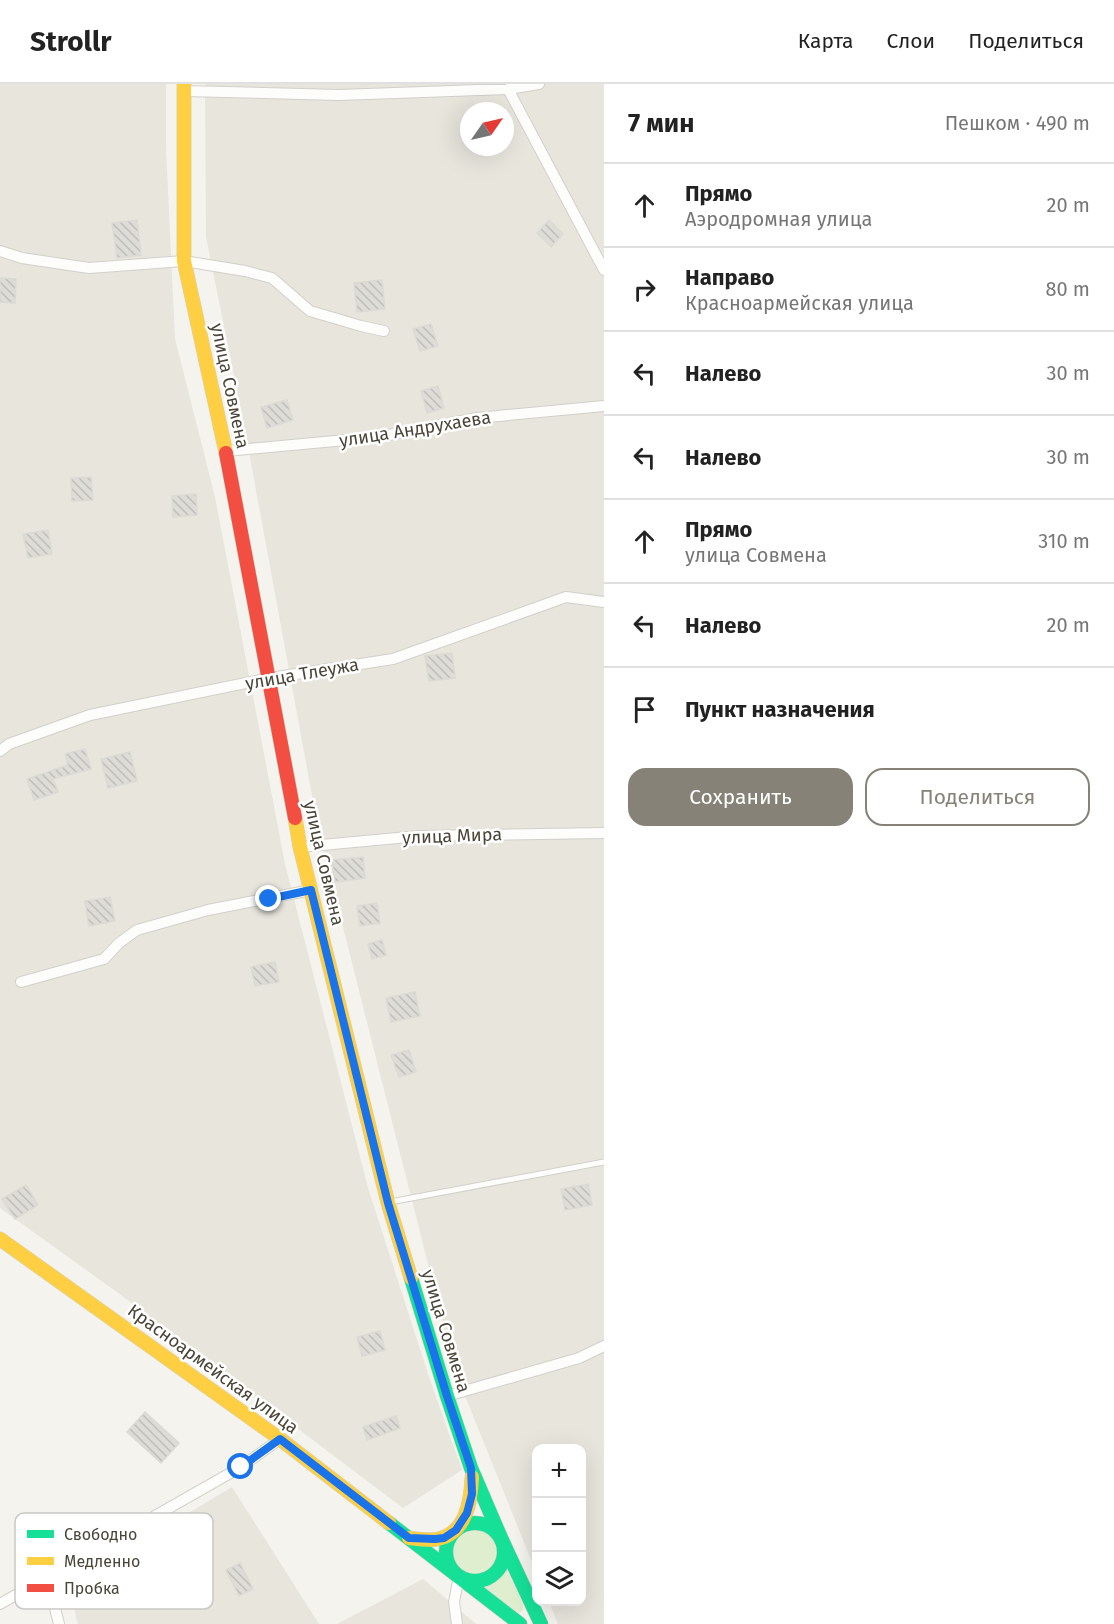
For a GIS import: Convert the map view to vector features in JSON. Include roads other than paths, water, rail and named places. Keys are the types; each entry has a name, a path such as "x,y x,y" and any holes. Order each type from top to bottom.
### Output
{"street":[{"path":"184,88 339,95 508,89 539,84"},
{"name":"улица Совмена","path":"184,88 184,261 226,451 300,847 388,1203 447,1396 471,1468 541,1624"},
{"path":"508,89 604,270"},
{"path":"0,251 22,258 89,268 184,261 245,271 272,278 310,311 384,331"},
{"name":"улица Андрухаева","path":"226,451 378,437 477,418 604,406"},
{"name":"улица Тлеужа","path":"0,751 9,744 90,715 270,678 393,659 566,597 604,602"},
{"name":"улица Мира","path":"300,847 419,836 604,834"},
{"path":"21,982 104,959 136,930 208,910 311,890"},
{"name":"Красноармейская улица","path":"0,1239 280,1439 520,1624"},
{"path":"447,1396 579,1358 604,1346"},
{"path":"159,1513 241,1467 280,1439"},
{"path":"409,1538 444,1538 456,1530 467,1524 480,1524 492,1529 501,1538 504,1549 503,1560 498,1570 490,1577 480,1581 469,1580 459,1576 450,1566 446,1554 448,1541 456,1530 467,1513 472,1494 471,1468"},
{"path":"457,1624 454,1602 459,1576"},
{"path":"0,1604 15,1595"},
{"path":"55,1609 59,1624"}],"lane":[{"path":"388,1203 604,1162"}]}
